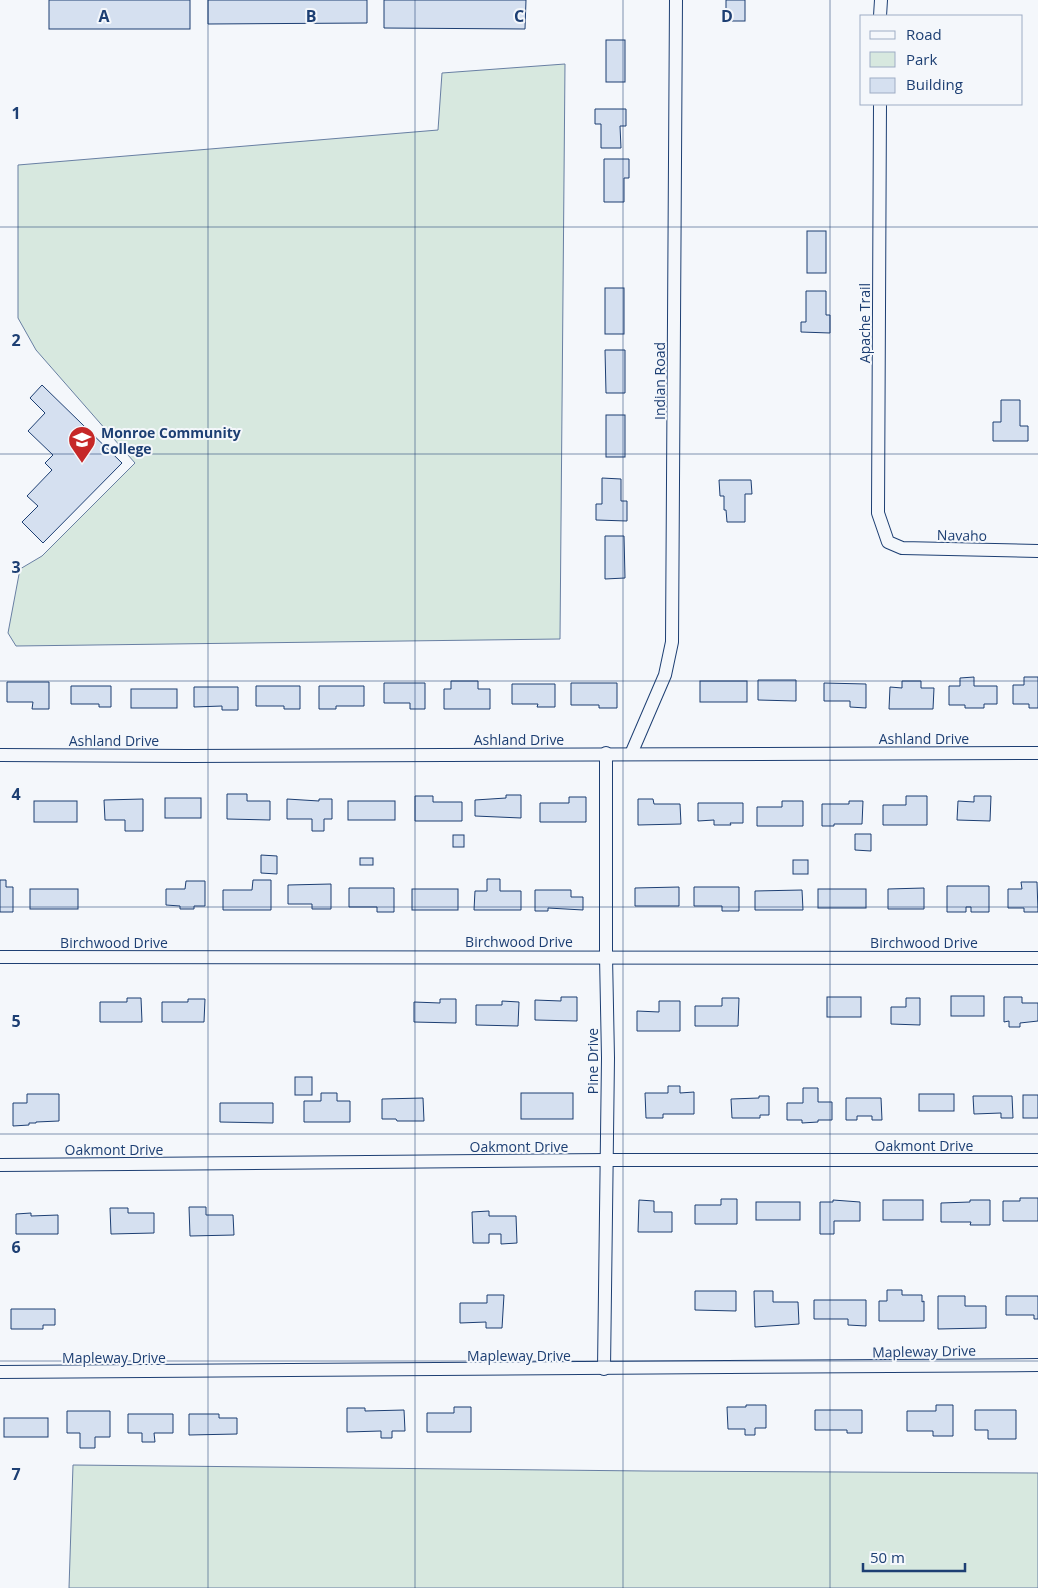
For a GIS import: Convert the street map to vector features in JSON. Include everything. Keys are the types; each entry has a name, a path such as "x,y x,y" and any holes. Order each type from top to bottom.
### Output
{"street":[{"name":"Indian Road","path":"631,754 665,675 672,642 676,0"},
{"path":"880,0 880,15"},
{"name":"Apache Trail","path":"880,105 878,513 888,542"},
{"name":"Navaho","path":"888,542 902,548 1038,551"},
{"name":"Pine Drive","path":"604,1369 608,1058 606,753"},
{"name":"Ashland Drive","path":"0,755 1038,753"},
{"name":"Birchwood Drive","path":"0,957 606,956 1038,958"},
{"name":"Oakmont Drive","path":"0,1165 606,1160 1038,1160"},
{"name":"Mapleway Drive","path":"0,1372 1038,1365"}],"green space":[{"path":"565,64 560,639 16,646 8,633 20,569 42,556 135,463 36,350 18,318 18,165 438,130 442,73"},
{"path":"73,1465 1038,1473 1038,1588 69,1588"}],"building":[{"path":"49,0 190,0 190,29 49,29"},
{"path":"208,0 367,0 367,23 208,24"},
{"path":"384,0 526,0 525,29 384,28"},
{"path":"726,0 745,0 745,21 726,21"},
{"path":"606,40 625,40 625,82 606,82"},
{"path":"595,109 626,109 626,126 620,126 621,148 601,148 601,124 595,124"},
{"path":"604,159 629,159 629,178 624,178 624,202 604,202"},
{"path":"807,231 826,231 826,273 807,273"},
{"path":"605,288 624,288 624,334 605,334"},
{"path":"806,291 826,291 826,315 830,315 830,333 801,332 801,322 806,322"},
{"path":"605,350 625,350 625,393 606,393"},
{"path":"42,385 122,463 43,543 22,522 38,506 27,496 52,470 45,463 53,455 28,431 45,413 30,398"},
{"path":"1001,400 1020,400 1020,426 1028,426 1028,441 993,441 993,422 1001,422"},
{"path":"606,415 625,415 625,457 606,457"},
{"path":"602,478 621,479 621,501 627,501 627,521 596,520 596,504 602,504"},
{"path":"719,480 751,480 752,494 745,494 745,522 727,522 726,510 724,510 724,496 720,496"},
{"path":"605,536 624,536 625,578 605,579"},
{"path":"974,677 974,686 997,686 997,704 984,704 984,708 965,708 965,705 949,705 949,686 960,686 960,678"},
{"path":"1024,677 1038,677 1038,708 1029,708 1029,704 1013,704 1013,685 1024,685"},
{"path":"758,680 796,680 796,701 758,700"},
{"path":"451,681 478,681 478,689 490,689 490,709 444,709 444,689 451,689"},
{"path":"700,681 747,681 747,702 700,702"},
{"path":"902,681 921,681 921,688 934,688 933,709 889,709 890,687 902,688"},
{"path":"7,682 49,682 49,709 32,709 33,702 7,702"},
{"path":"384,683 425,683 425,709 410,709 410,703 384,703"},
{"path":"571,683 617,683 617,708 599,708 599,705 571,705"},
{"path":"824,683 866,684 866,708 850,707 850,701 824,701"},
{"path":"512,684 555,684 555,707 537,707 538,704 512,704"},
{"path":"71,686 111,686 111,707 99,707 99,704 71,704"},
{"path":"256,686 300,686 300,709 284,709 284,706 256,706"},
{"path":"319,686 364,686 364,706 336,706 336,709 319,709"},
{"path":"194,687 238,687 238,710 222,710 222,706 194,707"},
{"path":"131,689 177,689 177,708 131,708"},
{"path":"227,794 247,794 247,801 270,801 270,820 227,819"},
{"path":"506,795 521,795 521,818 475,816 475,800 506,798"},
{"path":"415,796 433,796 433,802 462,802 462,821 415,821"},
{"path":"906,796 927,796 927,825 883,825 883,805 906,805"},
{"path":"974,796 991,796 990,821 957,820 958,801 974,802"},
{"path":"569,797 586,797 586,822 540,822 540,803 569,803"},
{"path":"165,798 201,798 201,818 165,818"},
{"path":"143,799 143,831 125,831 125,820 105,820 104,800"},
{"path":"287,799 319,801 319,799 332,799 332,819 324,819 324,831 312,831 312,819 287,819"},
{"path":"638,799 653,799 654,804 680,804 681,824 638,825"},
{"path":"34,801 77,801 77,822 34,822"},
{"path":"348,801 395,801 395,820 348,820"},
{"path":"782,801 803,801 803,826 757,826 757,807 782,807"},
{"path":"849,801 863,801 862,824 822,826 822,804 849,804"},
{"path":"698,803 743,803 743,823 714,825 714,820 698,821"},
{"path":"855,834 871,834 871,851 855,850"},
{"path":"453,835 464,835 464,847 453,847"},
{"path":"261,855 277,856 277,874 261,873"},
{"path":"360,858 373,858 373,865 360,865"},
{"path":"793,860 808,860 808,874 793,874"},
{"path":"487,879 500,879 500,891 521,891 521,910 474,910 475,891 487,891"},
{"path":"0,880 6,880 6,887 13,887 13,912 0,912"},
{"path":"253,880 271,880 271,910 223,910 223,890 252,890"},
{"path":"186,881 205,881 205,906 194,906 194,909 180,909 180,906 166,905 166,889 185,889"},
{"path":"1021,882 1037,882 1038,912 1024,912 1024,908 1008,908 1008,889 1022,889"},
{"path":"331,884 331,909 312,909 312,904 288,904 288,885"},
{"path":"947,886 989,886 989,912 971,912 971,907 966,907 966,912 947,912"},
{"path":"679,887 679,906 635,906 635,888"},
{"path":"694,887 739,887 739,911 722,911 722,906 694,906"},
{"path":"349,888 394,888 394,912 377,912 377,907 349,907"},
{"path":"924,888 924,909 888,909 888,889"},
{"path":"30,889 78,889 78,909 30,909"},
{"path":"412,889 458,889 458,910 412,910"},
{"path":"818,889 866,889 866,908 818,908"},
{"path":"535,890 571,890 571,897 583,897 583,910 548,908 548,911 535,911"},
{"path":"802,890 803,910 755,910 755,891"},
{"path":"951,996 984,996 984,1016 951,1016"},
{"path":"561,997 577,997 577,1021 535,1020 535,1000 561,1001"},
{"path":"827,997 861,997 861,1017 827,1017"},
{"path":"1004,997 1022,997 1022,1003 1038,1003 1038,1021 1020,1023 1020,1027 1009,1027 1009,1021 1004,1022"},
{"path":"127,998 141,998 142,1022 100,1022 100,1002 127,1002"},
{"path":"722,998 739,998 738,1026 695,1026 695,1006 722,1006"},
{"path":"906,998 920,998 920,1025 891,1024 891,1007 906,1007"},
{"path":"188,999 205,999 204,1022 162,1022 162,1002 188,1002"},
{"path":"440,999 456,999 456,1023 414,1022 414,1002 440,1003"},
{"path":"502,1001 519,1002 518,1026 476,1025 476,1005 502,1005"},
{"path":"659,1001 680,1001 680,1031 637,1031 637,1011 659,1012"},
{"path":"295,1077 312,1077 312,1095 295,1095"},
{"path":"668,1086 680,1086 680,1093 694,1092 694,1114 663,1114 663,1118 646,1118 645,1093 668,1093"},
{"path":"803,1088 818,1088 818,1102 832,1102 832,1120 802,1123 802,1120 787,1120 787,1103 803,1103"},
{"path":"321,1093 337,1093 337,1101 350,1101 350,1122 304,1122 304,1101 321,1101"},
{"path":"521,1093 573,1093 573,1119 521,1119"},
{"path":"27,1094 59,1094 59,1121 13,1126 13,1103 27,1103"},
{"path":"919,1094 954,1094 954,1111 919,1111"},
{"path":"1023,1095 1038,1095 1038,1118 1023,1118"},
{"path":"759,1096 769,1096 769,1115 760,1115 760,1118 732,1118 731,1099 759,1098"},
{"path":"973,1096 1012,1096 1013,1118 1001,1118 1001,1113 974,1114"},
{"path":"423,1098 424,1121 382,1119 382,1099"},
{"path":"846,1098 881,1098 882,1120 872,1120 872,1116 857,1116 857,1120 846,1120"},
{"path":"220,1103 273,1103 273,1123 220,1122"},
{"path":"1020,1198 1038,1198 1038,1221 1003,1221 1003,1201 1020,1201"},
{"path":"721,1199 737,1199 737,1224 695,1224 695,1205 721,1205"},
{"path":"639,1200 654,1201 654,1212 672,1212 672,1232 638,1232"},
{"path":"833,1200 860,1202 860,1221 834,1221 834,1234 820,1234 820,1202 833,1202"},
{"path":"883,1200 923,1200 923,1220 883,1220"},
{"path":"970,1200 990,1200 990,1225 970,1225 971,1222 941,1222 941,1203 970,1202"},
{"path":"756,1202 800,1202 800,1220 756,1220"},
{"path":"189,1207 206,1207 206,1215 233,1215 234,1235 190,1236"},
{"path":"110,1208 128,1208 128,1213 154,1213 154,1233 111,1234"},
{"path":"489,1211 489,1216 516,1216 517,1243 501,1244 501,1234 489,1234 489,1243 473,1243 472,1212"},
{"path":"31,1213 31,1216 58,1215 58,1234 16,1234 16,1214"},
{"path":"887,1290 902,1290 902,1295 922,1295 922,1302 924,1301 924,1321 879,1321 879,1301 887,1301"},
{"path":"695,1291 736,1291 736,1311 695,1310"},
{"path":"754,1291 773,1291 773,1302 798,1302 799,1324 755,1327"},
{"path":"487,1295 504,1295 502,1328 486,1328 486,1322 460,1323 460,1303 487,1303"},
{"path":"938,1296 965,1296 965,1306 986,1306 986,1328 938,1329"},
{"path":"1006,1296 1038,1296 1038,1319 1034,1319 1034,1315 1006,1315"},
{"path":"814,1300 866,1300 866,1326 848,1325 848,1319 814,1319"},
{"path":"11,1309 55,1309 55,1325 43,1325 43,1329 11,1329"},
{"path":"746,1405 766,1405 766,1428 755,1428 755,1435 745,1435 745,1429 728,1429 727,1407 746,1407"},
{"path":"936,1405 953,1405 953,1436 933,1436 933,1431 907,1431 907,1411 936,1411"},
{"path":"454,1407 471,1407 471,1432 427,1432 427,1413 454,1413"},
{"path":"347,1408 365,1408 365,1411 404,1410 405,1431 392,1431 392,1438 381,1438 381,1431 347,1432"},
{"path":"815,1410 862,1410 862,1433 847,1433 847,1430 815,1430"},
{"path":"975,1410 1016,1410 1016,1439 988,1439 988,1430 975,1430"},
{"path":"67,1411 110,1411 110,1437 95,1437 95,1448 80,1448 80,1433 67,1433"},
{"path":"128,1414 173,1414 173,1433 154,1433 155,1442 142,1442 142,1433 128,1433"},
{"path":"189,1414 219,1414 219,1418 237,1418 237,1434 189,1435"},
{"path":"4,1418 48,1418 48,1437 4,1437"}],"place":[{"name":"Monroe Community College","path":"82,464"}]}
